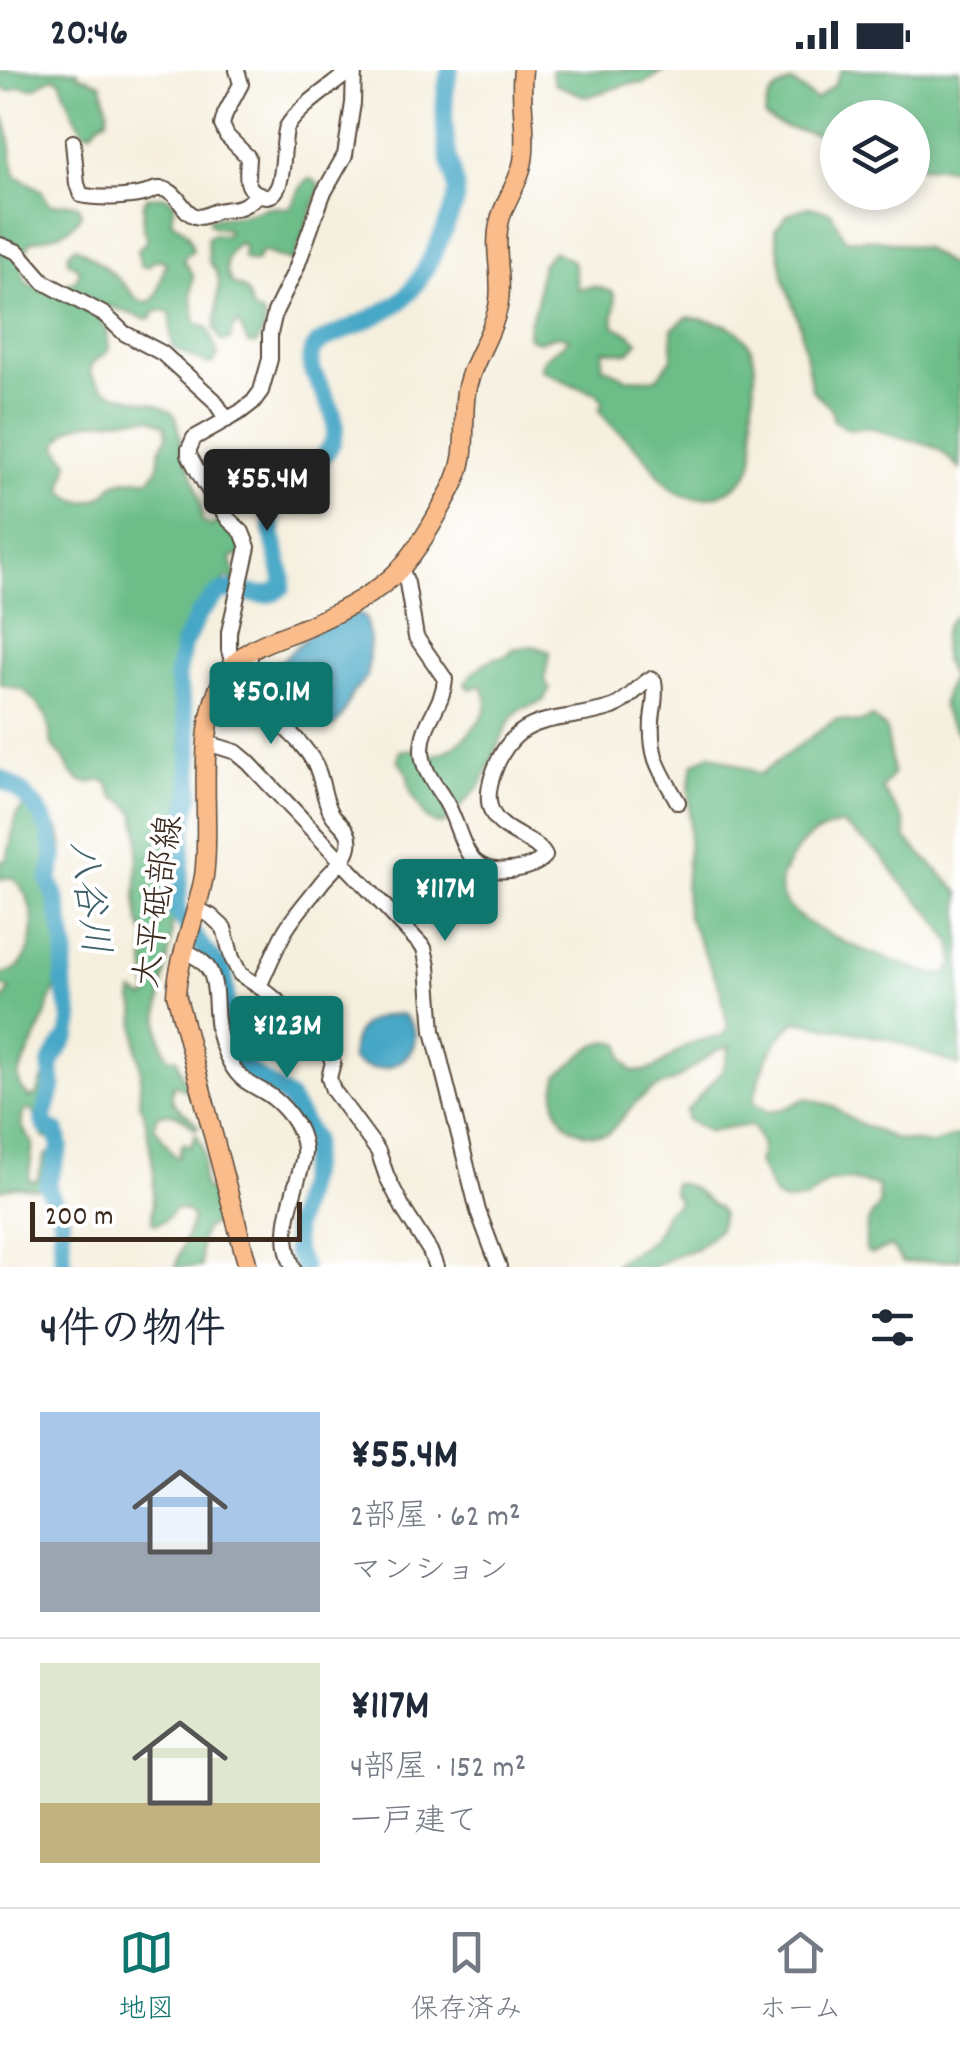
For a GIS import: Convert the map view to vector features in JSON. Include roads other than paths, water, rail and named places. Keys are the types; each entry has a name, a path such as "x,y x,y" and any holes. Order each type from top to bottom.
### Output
{"main road":[{"name":"大平砥部線","path":"248,1267 178,1006 177,981 197,908 206,852 208,726 217,691 233,665 251,650 314,624 390,579 401,568 461,468 466,388 490,334 500,294 498,226 523,159 523,70"}],"street":[{"path":"237,70 241,84 224,114 222,126 248,157 251,188 268,195 280,184 284,135 292,120 350,70"},
{"path":"233,665 228,650 229,632 248,547 188,455 194,438 253,402 261,391 276,312 323,194 345,156 353,103 350,70"},
{"path":"73,142 77,184 81,195 88,197 134,196 164,189 197,217 218,210 230,212 259,194"},
{"path":"0,245 18,252 44,282 162,353 214,400 227,420"},
{"path":"401,568 416,636 445,679 440,702 423,732 426,772 478,866 493,872 523,869 544,856 541,848 504,827 492,813 490,782 500,754 510,742 541,721 619,705 650,679 657,694 652,750 666,786 678,802"},
{"path":"251,650 248,666 260,704 301,744 316,765 332,814 345,826 350,845 286,931 259,986"},
{"path":"207,743 236,752 248,762 424,948 432,1031 478,1211 498,1267"},
{"path":"197,908 224,928 240,974 298,1018 328,1052 333,1062 329,1078 334,1090 378,1151 396,1195 436,1267"},
{"path":"185,950 212,971 217,1026 232,1064 245,1083 266,1093 284,1109 304,1145 286,1216 288,1254 293,1267"}],"water":[{"path":"356,614 365,617 370,640 367,676 333,727 289,703 275,676 280,662 314,630"},
{"path":"401,1014 412,1025 415,1037 405,1058 380,1069 352,1060 354,1038 364,1025 380,1017"}],"waterway":[{"path":"303,1267 295,1251 294,1228 313,1139 289,1099 238,1063 228,1027 224,972 177,912 191,791 190,741 177,679 183,645 199,614 216,595 226,590 262,595 282,587 272,528 275,500 322,458 334,437 332,411 311,365 316,346 403,299 439,241 456,192 444,122 450,70"},
{"name":"八谷川","path":"0,778 19,790 39,811 55,856 49,880 66,950 63,982 71,1020 68,1036 50,1065 53,1085 43,1121 57,1132 60,1147 47,1186 61,1217 63,1267"}]}
